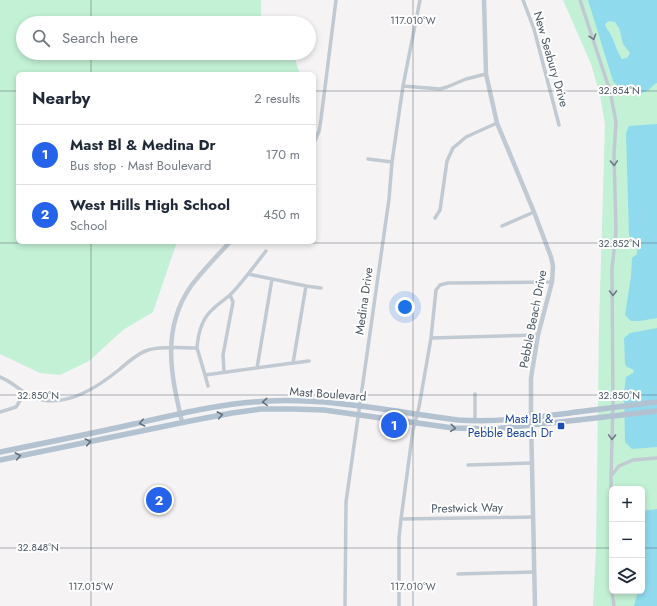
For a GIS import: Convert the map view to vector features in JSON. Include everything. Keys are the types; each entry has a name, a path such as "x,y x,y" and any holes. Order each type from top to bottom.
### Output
{"main road":[{"name":"Mast Boulevard","path":"0,452 77,437 180,414 230,405 267,401 310,401 475,421 507,421 657,402"},
{"name":"Mast Boulevard","path":"0,460 182,422 261,409 317,410 460,428 494,429 657,411"},
{"path":"36,453 43,447 69,441 77,437"}],"street":[{"path":"316,136 321,119 336,0"},
{"name":"Medina Drive","path":"345,606 346,502 389,199 392,162 403,86 420,0"},
{"name":"Pebble Beach Drive","path":"484,0 486,74 497,123 534,212 553,266 552,282 538,335 531,378 533,572 535,606"},
{"name":"New Seabury Drive","path":"523,0 534,29 559,125"},
{"path":"580,0 610,91 616,122 614,154 616,230 612,269 612,558"},
{"path":"403,86 440,89 466,79 486,74"},
{"path":"435,218 440,210 447,161 453,148 466,137 497,123"},
{"path":"368,159 392,162"},
{"path":"502,226 534,212"},
{"path":"182,422 173,384 170,356 176,317 187,293 196,280 228,244"},
{"path":"208,386 197,348 201,324 211,310 230,295 266,251"},
{"path":"248,274 321,288"},
{"path":"257,368 272,279"},
{"path":"399,606 399,538 401,519 414,423 417,415 431,338 437,288 444,284 552,282"},
{"path":"293,363 306,286"},
{"path":"224,372 223,355 233,302 230,295"},
{"path":"431,338 538,335"},
{"path":"0,377 24,394 31,397 49,401 60,400 71,398 106,380 134,358 147,350 159,348 197,348"},
{"path":"205,375 309,362"},
{"path":"0,412 16,407 24,394"},
{"path":"475,394 475,421"},
{"path":"611,476 619,466 633,460 657,458"},
{"path":"468,465 532,463"},
{"name":"Prestwick Way","path":"401,519 533,517"},
{"path":"458,574 533,572"},
{"path":"612,594 614,606"}],"green space":[{"path":"0,0 261,0 261,16 16,16 16,60 296,60 299,72 16,72 16,244 176,244 153,312 123,330 89,361 60,375 40,373 0,354"},
{"path":"563,0 657,0 657,606 593,606 596,550 599,327 605,124 600,95 591,64"}],"water":[{"path":"588,0 657,0 657,83 647,91 632,94 624,91 613,81","holes":["609,21 615,22 619,28 623,44 630,53 627,58 622,59 611,35 605,26 605,24"]},
{"path":"657,124 657,318 631,321 625,315 631,276 632,258 637,254 637,246 629,236 626,133 629,126"},
{"path":"657,328 657,447 632,449 625,442 624,393 626,377 633,373 634,370 627,367 625,364 624,338 630,333"},
{"path":"657,509 657,606 634,606 637,594 645,594 645,511"}],"place":[{"name":"Mast Bl & Medina Dr","path":"394,425"},
{"name":"Mast Bl & Pebble Beach Dr","path":"561,426"},
{"name":"West Hills High School","path":"159,500"}]}
